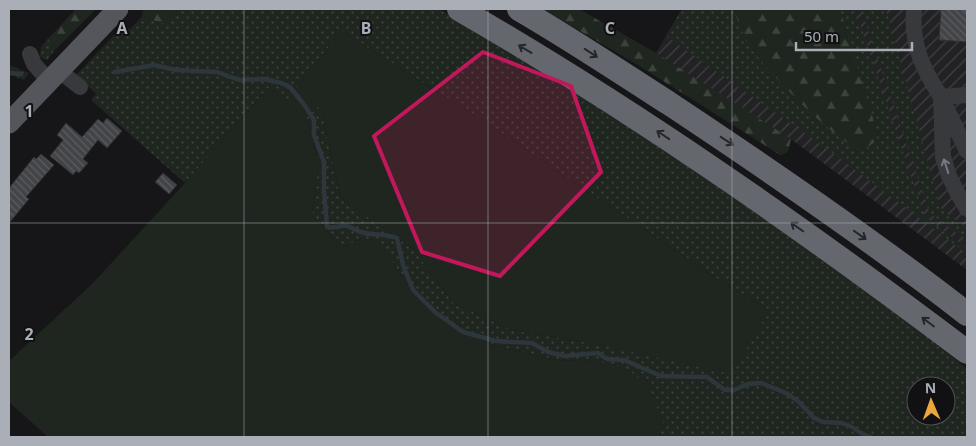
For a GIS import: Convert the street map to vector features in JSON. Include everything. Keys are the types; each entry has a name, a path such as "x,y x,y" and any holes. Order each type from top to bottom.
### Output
{"highway":[{"path":"459,9 634,116 739,186 834,253 967,352"},
{"path":"519,9 558,32 747,155 926,282 967,314"}],"main road":[{"path":"9,123 118,9"}],"lane":[{"path":"914,9 913,35 919,58 967,151"},
{"path":"30,54 34,64 80,88"},
{"path":"940,97 967,95"},
{"path":"940,97 943,157 955,188 967,209"}],"highlighted area":[{"path":"483,52 571,86 601,172 500,276 422,252 374,136"}],"shaded area":[{"path":"682,9 967,9 967,270 795,142 656,53"}],"green space":[{"path":"76,9 96,9 56,49 47,40"},
{"path":"143,9 178,9 163,23 142,17"},
{"path":"178,9 439,9 612,113 738,198 943,348 967,369 967,437 660,437 663,422 601,362 556,360 492,345 447,323 410,290 394,264 361,238 347,246 339,244 312,216 319,161 306,118 319,105 340,197 414,250 453,303 513,330 590,343 769,310 718,279 482,120 341,31 287,101 268,88 185,183 91,100 96,94 76,75 122,27 130,29 142,17 163,23"},
{"path":"543,9 579,9 656,53 791,139 788,152 780,155 641,67"},
{"path":"682,9 735,9 741,30 758,58 791,93 839,136 877,132 840,9 855,9 925,217 967,248 967,254 837,156 666,36"},
{"path":"735,9 840,9 877,132 877,140 863,151 851,145 819,120 757,56 745,37"},
{"path":"861,9 886,9 940,207 967,228 967,240 930,214"},
{"path":"341,31 482,120 718,279 769,310 732,374 590,343 513,330 453,303 414,250 340,197 319,106 306,118 319,161 312,216 339,244 347,246 361,238 378,242 410,290 447,323 492,345 556,360 601,362 629,370 649,387 663,422 660,437 48,437 9,402 9,361 92,284 185,183 268,88 287,100"},
{"path":"47,40 56,49 47,60 40,56 41,47"},
{"path":"9,65 29,73 24,80 9,74"}],"building":[{"path":"941,9 967,9 967,42 939,40"},
{"path":"107,118 122,131 107,148 98,140 83,159 88,163 79,173 76,171 73,175 50,156 63,140 57,135 66,123 82,137 98,119 103,123"},
{"path":"41,154 54,165 26,197 29,199 9,223 9,188 34,157 36,159"},
{"path":"163,173 177,185 169,194 155,182"}],"waterway":[{"path":"115,72 154,65 176,70 217,72 239,80 264,79 290,87 314,120 314,135 324,162 327,227 347,226 365,233 397,238 403,265 413,290 435,312 463,332 496,341 532,343 548,352 565,356 598,353 607,359 624,360 661,376 707,377 725,390 734,390 748,384 761,383 786,393 798,401 814,418 823,422 842,423 871,437"},
{"path":"9,73 21,74"}]}
